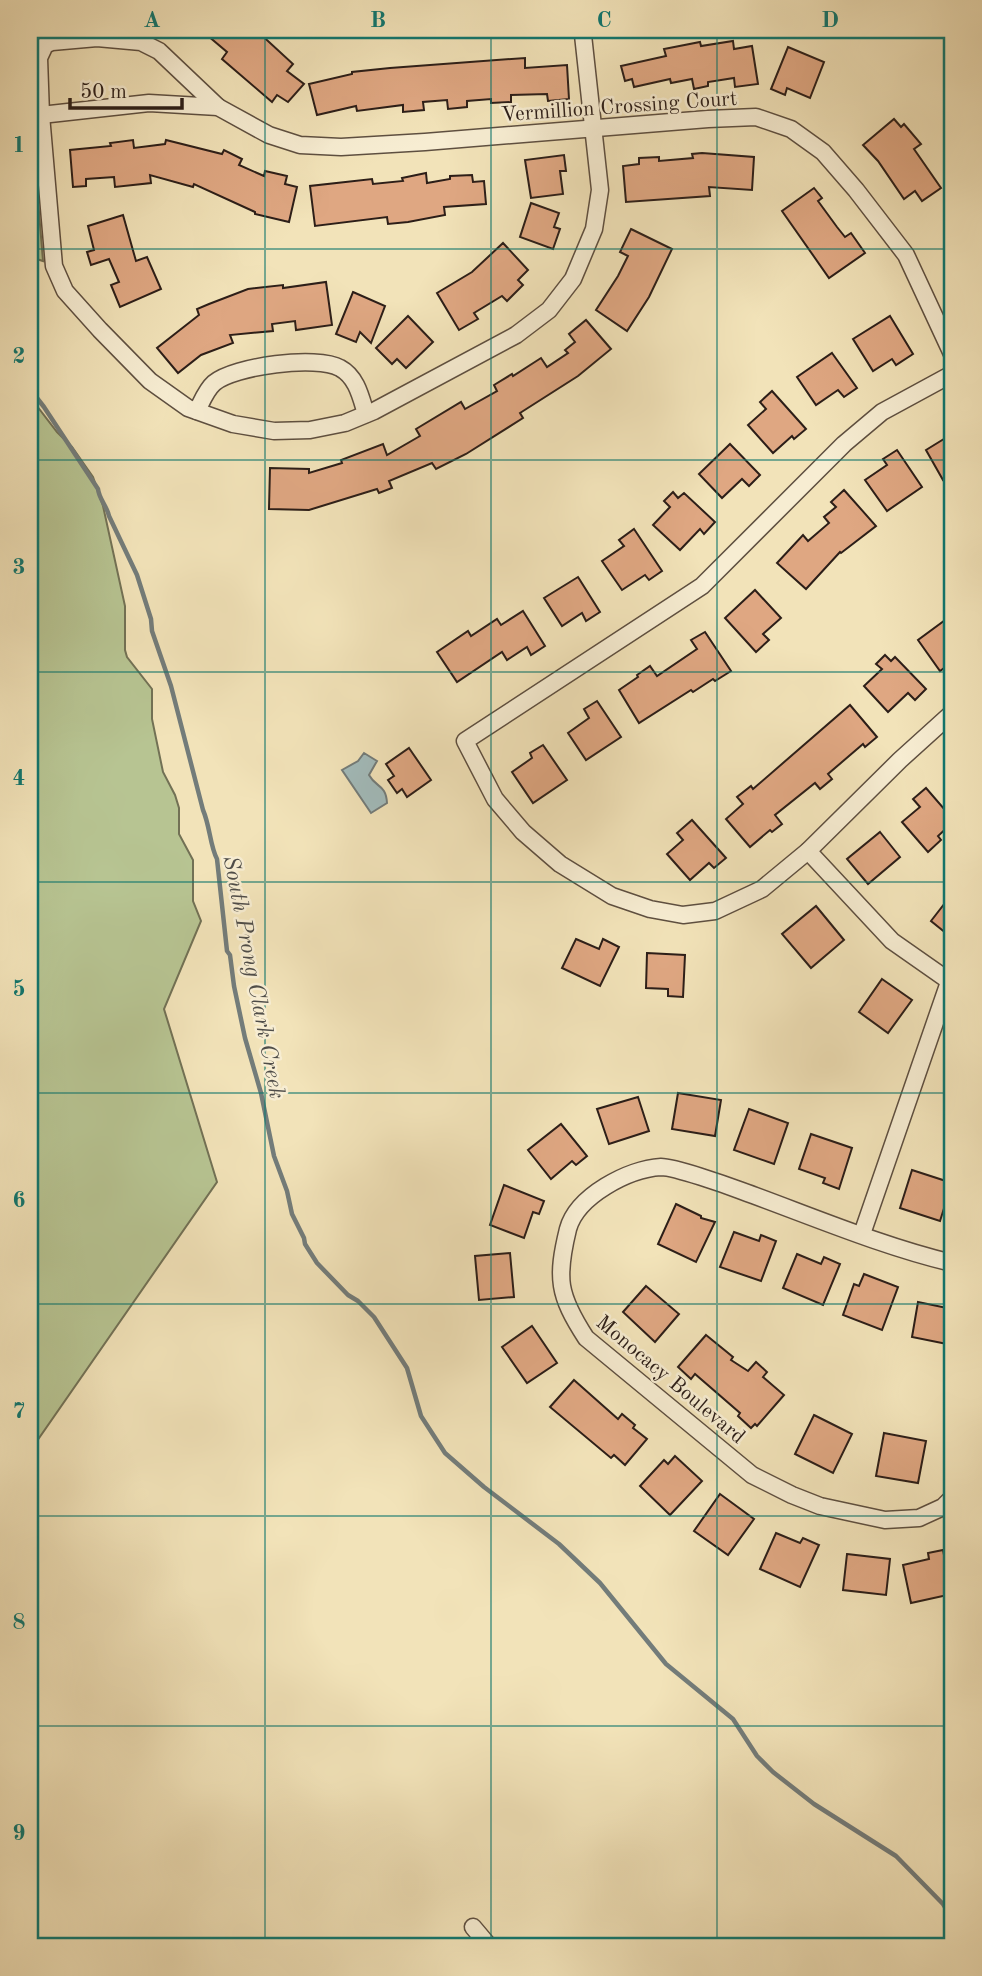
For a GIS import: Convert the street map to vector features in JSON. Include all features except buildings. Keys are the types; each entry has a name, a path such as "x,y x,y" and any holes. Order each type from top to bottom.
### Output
{"street":[{"path":"41,115 54,266 65,291 149,381 188,408 233,424 274,431 310,430 345,423 366,414 516,335 550,310 573,279 594,229 600,190 583,35"},
{"name":"Vermillion Crossing Court","path":"218,107 149,103 41,115 39,58 45,45 52,41 97,38 141,42 159,51 218,107 268,135 300,145 341,147 425,142 594,127 756,117 791,129 823,152 856,190 906,256 952,354"},
{"path":"197,411 206,393 219,380 252,369 306,362 341,368 355,382 366,414"},
{"path":"952,374 882,412 844,444 702,586 465,741 495,799 523,832 560,864 612,895 650,909 683,915 715,911 762,889 808,851 952,713"},
{"path":"808,851 891,941 951,983 892,1142 862,1234"},
{"name":"Monocacy Boulevard","path":"952,1263 724,1184 662,1167 625,1175 593,1195 570,1222 559,1263 562,1288 572,1317 586,1338 752,1475 820,1506 885,1520 919,1518 943,1507 952,1499"},
{"path":"473,1927 489,1946"}],"green space":[{"path":"30,103 43,261 30,257"},
{"path":"30,397 93,477 103,506 125,606 125,650 127,657 152,689 152,719 163,772 179,808 179,834 193,860 193,901 201,921 164,1009 217,1182 30,1451"}],"water":[{"path":"364,753 377,761 369,775 383,789 387,803 371,813 342,770 358,761"}],"waterway":[{"name":"South Prong Clark Creek","path":"30,389 98,489 137,575 171,686 217,859 227,951 274,1156 292,1214 305,1244 317,1263 374,1317 407,1368 421,1416 445,1453 484,1487 559,1544 600,1583 666,1664 733,1719 757,1756 773,1772 814,1804 896,1856 943,1904 952,1918"}]}
